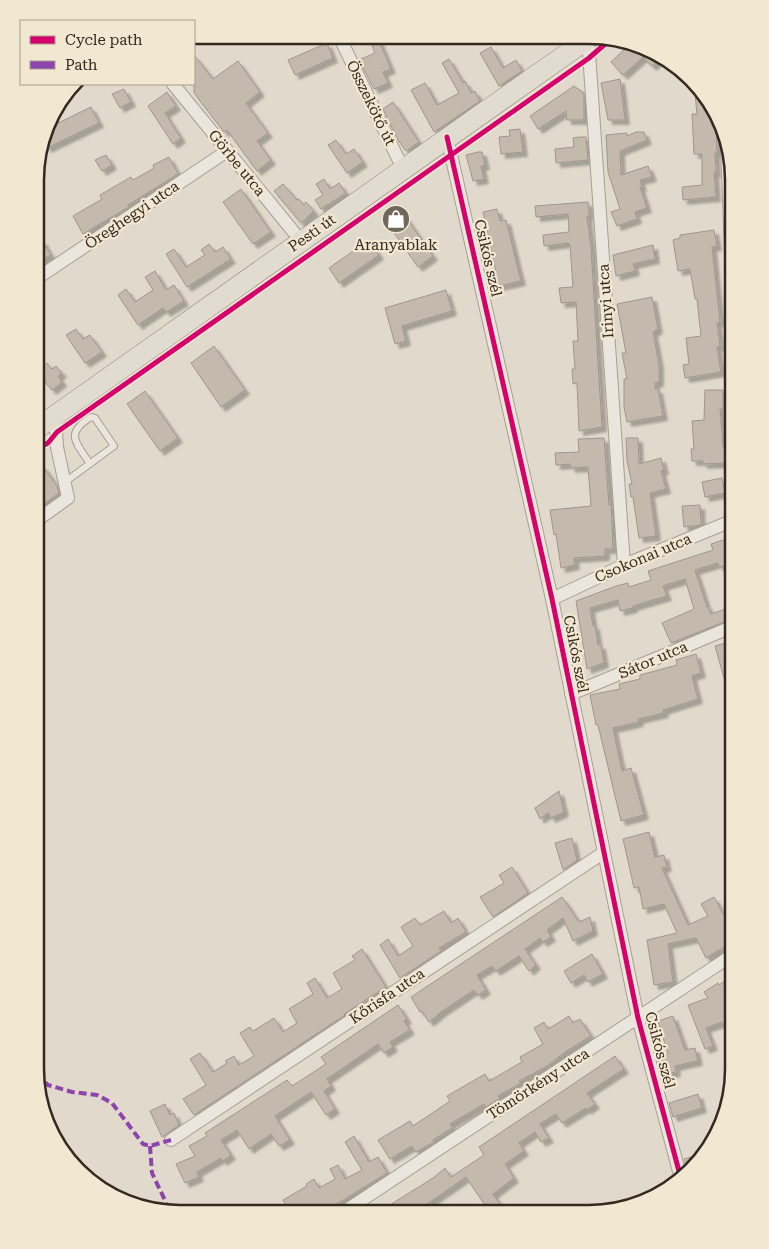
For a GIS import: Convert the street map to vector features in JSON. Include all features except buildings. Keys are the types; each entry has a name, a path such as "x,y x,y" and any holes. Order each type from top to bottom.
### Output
{"main road":[{"name":"Pesti út","path":"44,424 579,44"}],"street":[{"name":"Összekötő út","path":"342,44 403,169"},
{"name":"Irinyi utca","path":"588,44 624,565"},
{"name":"Görbe utca","path":"174,85 301,242"},
{"name":"Csikós szél","path":"447,137 552,599 638,1018 679,1171"},
{"name":"Öreghegyi utca","path":"44,275 227,151"},
{"path":"44,515 68,498 57,447 55,416"},
{"name":"Csokonai utca","path":"552,599 624,565 725,524"},
{"name":"Sátor utca","path":"571,694 725,630"},
{"name":"Kőrisfa utca","path":"171,1140 603,853"},
{"name":"Tömörkény utca","path":"354,1205 725,960"}],"lane":[{"path":"64,482 90,464 114,446 95,418 91,417 79,425 74,434 74,439 90,464"}],"marked path":[{"path":"44,1082 48,1085 72,1092 97,1095 112,1103 143,1144 150,1146 171,1140"},
{"path":"150,1146 152,1173 167,1204"}],"cycle path":[{"path":"44,445 57,432 589,58 604,45"},
{"path":"447,137 552,599 638,1018 679,1171"}],"place":[{"name":"Aranyablak","path":"396,219"}]}
